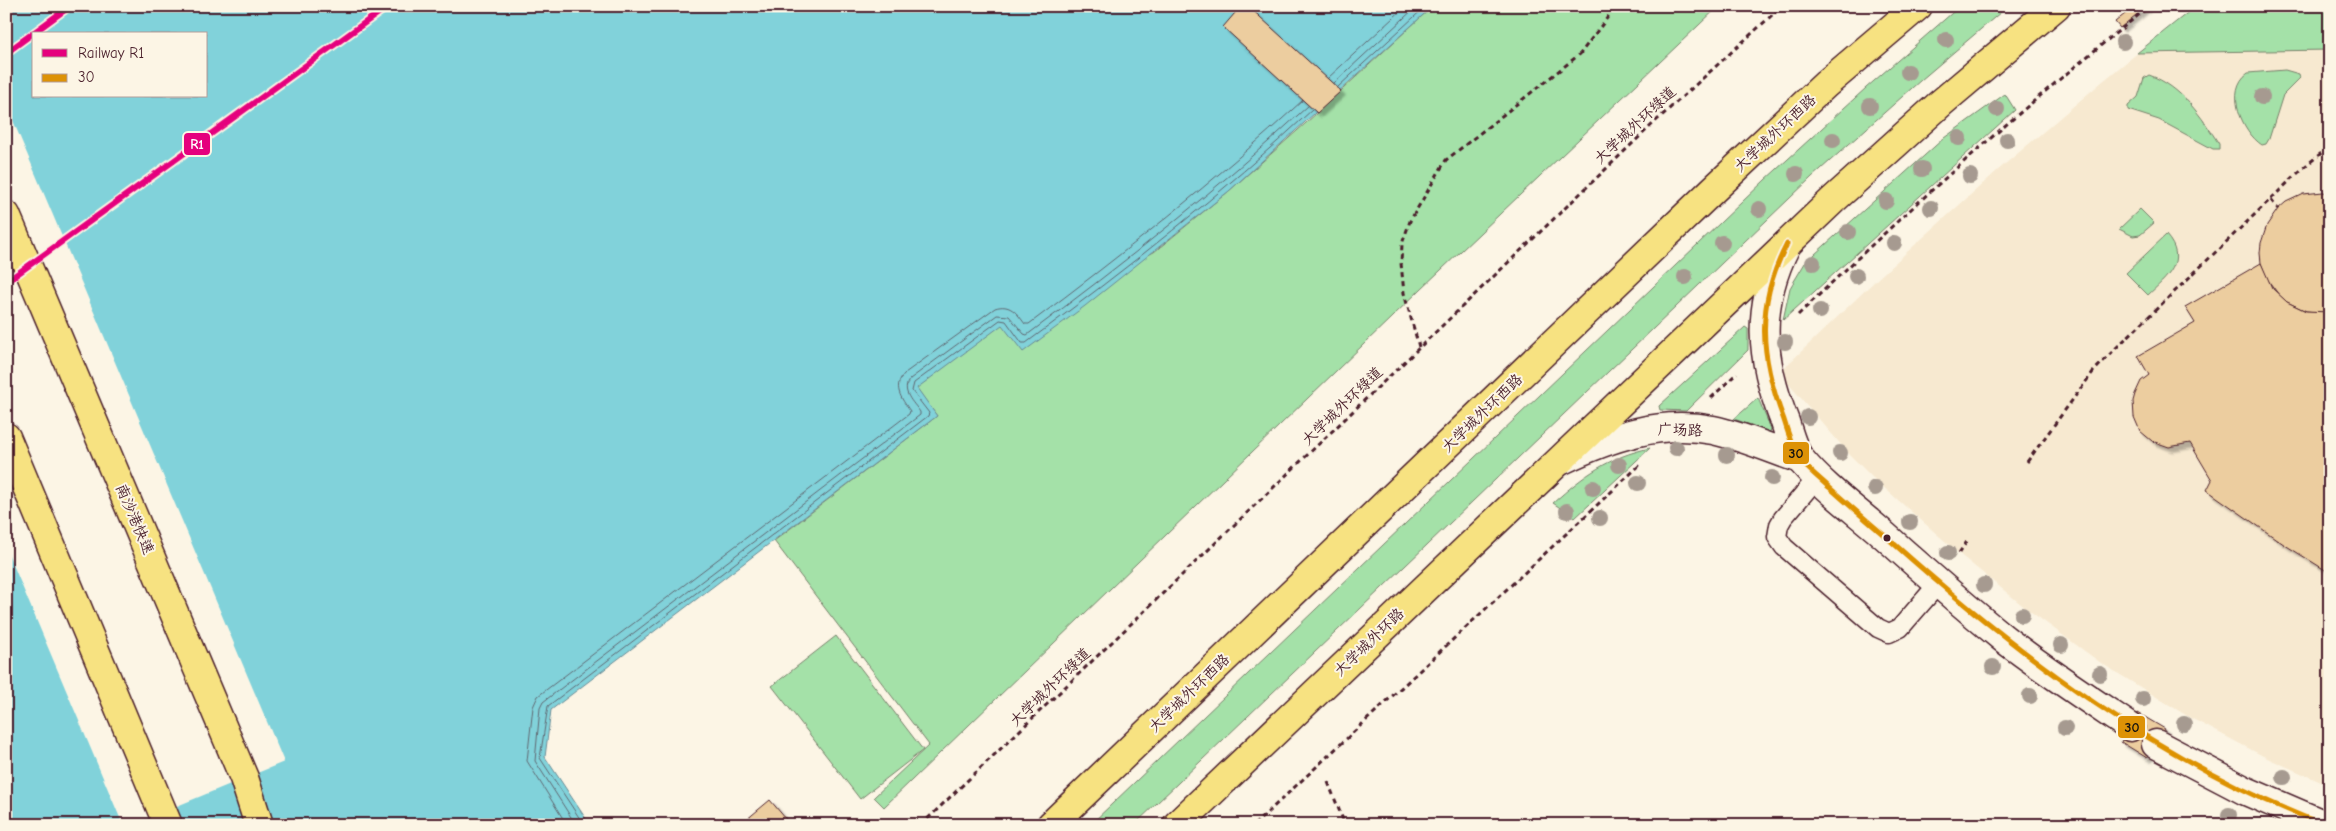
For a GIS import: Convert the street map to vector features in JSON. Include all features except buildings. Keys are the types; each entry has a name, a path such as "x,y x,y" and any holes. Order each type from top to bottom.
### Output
{"main road":[{"name":"大学城外环西路","path":"1052,825 1721,183 1826,84 1918,6"},
{"path":"1562,460 1787,244 1941,103 2056,6"},
{"name":"南沙港快速","path":"6,215 244,778 259,825"},
{"path":"6,438 168,825"},
{"name":"大学城外环路","path":"1177,825 1562,460"}],"street":[{"name":"广场路","path":"1787,244 1775,267 1769,286 1765,307 1765,356 1773,390 1809,468"},
{"name":"广场路","path":"1562,460 1614,437 1669,427 1713,430 1739,438 1809,468 1939,583 2032,660 2130,727"},
{"path":"2156,744 2246,791 2325,825"}],"lane":[{"path":"1809,468 1779,525 1777,537 1784,547 1878,628 1889,633 1900,628 1939,583"}],"path":[{"path":"1419,347 1404,293 1401,262 1402,244 1410,221 1446,160 1580,54 1616,6"},
{"name":"大学城外环绿道","path":"922,825 1657,120 1782,6"},
{"path":"1795,318 1913,208 2019,114 2150,6"},
{"path":"2026,462 2093,372 2114,349 2330,146"},
{"path":"2271,200 2278,209"},
{"path":"1710,399 1743,367"},
{"path":"1254,825 1648,458"},
{"path":"1959,552 1968,540"},
{"path":"1328,782 1345,825"}],"shaded area":[{"path":"2196,6 2330,6 2330,786 2265,757 2189,717 2101,663 2027,609 1963,557 1873,478 1850,455 1787,382 1784,371 1784,368 1876,280 1997,171 2103,81"}],"green space":[{"path":"1433,6 1719,6 1421,289 884,807 874,797 929,745 774,541 937,416 916,388 1002,324 1154,252 1229,191"},
{"path":"1960,6 2008,6 1812,177 1134,825 1090,825 1765,180"},
{"path":"2196,6 2330,6 2330,50 2137,53"},
{"path":"2285,70 2299,74 2300,78 2283,95 2269,139 2266,144 2262,145 2248,131 2242,121 2238,110 2237,90 2241,80 2248,73"},
{"path":"2149,75 2171,87 2190,104 2219,144 2219,149 2213,149 2159,120 2128,110 2128,106 2138,97 2144,78"},
{"path":"2005,94 2015,110 1783,320 1790,288 1805,263 1944,138"},
{"path":"2140,209 2154,223 2140,235 2133,236 2119,229"},
{"path":"2166,235 2173,244 2175,261 2168,275 2148,295 2126,273"},
{"path":"1745,327 1748,329 1748,350 1686,411 1660,410 1659,406"},
{"path":"1758,398 1771,429 1770,432 1734,419"},
{"path":"1650,448 1575,518 1553,503 1598,468 1622,456"},
{"path":"836,636 923,750 860,799 772,686"}],"water":[{"path":"6,6 1433,6 1229,191 1085,306 1023,352 1002,325 917,388 937,416 551,710 545,757 590,825 6,825"}],"pier":[{"path":"6,104 284,762 131,825 123,825 6,548"}],"rail line":[{"name":"R1","path":"35,32 70,6"},
{"name":"R1","path":"6,282 388,6"},
{"name":"R1","path":"6,53 32,34"}],"transit line":[{"name":"30","path":"1787,244 1770,288 1766,310 1766,353 1776,397 1791,441 1801,461 1941,585 2043,666 2096,704 2150,739 2206,771 2265,800 2325,825"}]}
